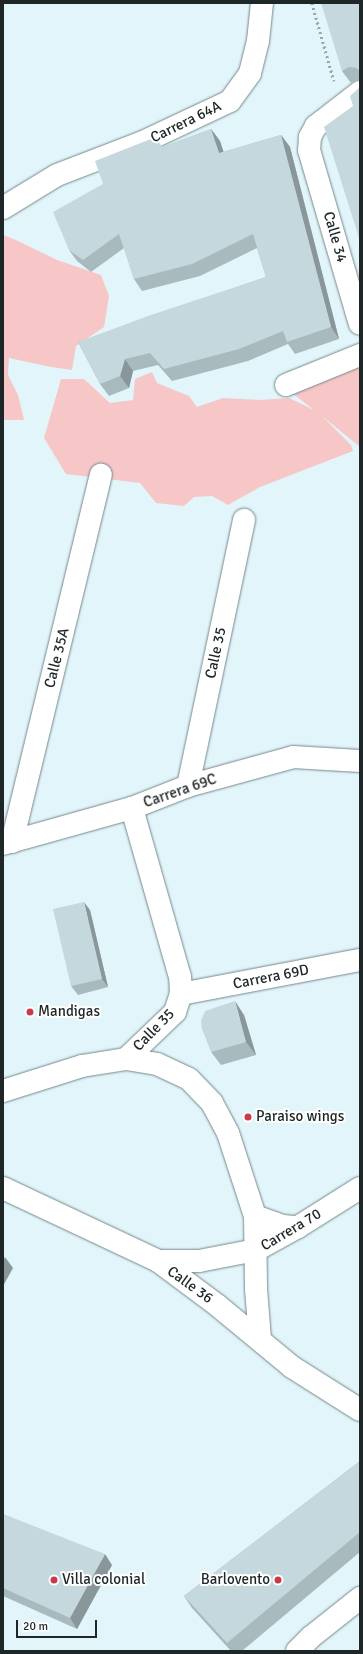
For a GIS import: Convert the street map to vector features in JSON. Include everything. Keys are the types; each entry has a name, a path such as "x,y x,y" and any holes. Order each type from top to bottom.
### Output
{"street":[{"name":"Carrera 64A","path":"3,208 57,175 143,142 230,101 250,73 258,41 262,3"},
{"path":"342,107 360,92"},
{"name":"Calle 34","path":"342,107 316,126 310,137 309,150 360,324"},
{"path":"286,385 360,355"},
{"name":"Calle 35A","path":"8,843 101,475"},
{"name":"Calle 35","path":"188,786 244,520"},
{"name":"Carrera 69C","path":"8,843 132,808 188,786 293,757 360,761"},
{"name":"Calle 35","path":"126,1059 175,1012 181,994 180,977 132,808"},
{"name":"Carrera 69D","path":"181,994 360,960"},
{"path":"3,1091 82,1066 126,1059"},
{"name":"Calle 35","path":"126,1059 157,1064 189,1079 212,1104 228,1133 255,1216 256,1250"},
{"name":"Calle 36","path":"3,1188 158,1261 260,1339 292,1368 360,1410"},
{"name":"Carrera 70","path":"260,1339 256,1301 256,1250 298,1227 360,1188"},
{"path":"255,1216 282,1226 298,1227"},
{"path":"158,1261 199,1261 256,1250"},
{"path":"297,1651 360,1598"}],"path":[{"path":"312,3 342,107"}],"shaded area":[{"path":"3,235 57,260 101,275 109,296 104,327 76,346 72,370 9,358 8,375 18,395 24,420 3,420"},
{"path":"360,364 360,447 322,416 351,445 353,451 260,487 228,505 212,496 194,497 184,506 156,503 140,483 66,474 44,438 61,379 84,379 110,403 133,400 135,379 152,372 157,383 189,396 197,407 223,398 259,400 289,398 314,410 292,393"}],"building":[{"path":"321,3 360,3 360,71 356,68 349,67 342,71"},
{"path":"360,87 360,241 324,127 353,106 350,96"},
{"path":"211,129 219,153 281,135 331,327 287,342 283,331 239,349 164,369 150,353 125,359 120,376 100,384 78,342 148,316 266,277 253,234 192,264 134,279 119,234 83,260 69,250 53,212 103,184 95,161 156,137 162,147"},
{"path":"84,902 102,979 71,986 53,909"},
{"path":"235,1001 246,1042 211,1052 202,1029 201,1021 205,1011"},
{"name":"Barlovento","path":"360,1461 360,1532 227,1643 184,1596"},
{"name":"Villa colonial","path":"3,1514 105,1554 70,1618 3,1588"}],"place":[{"name":"Mandigas","path":"30,1012"},
{"name":"Paraiso wings","path":"248,1117"},
{"name":"Villa colonial","path":"54,1580"},
{"name":"Barlovento","path":"278,1580"}]}
